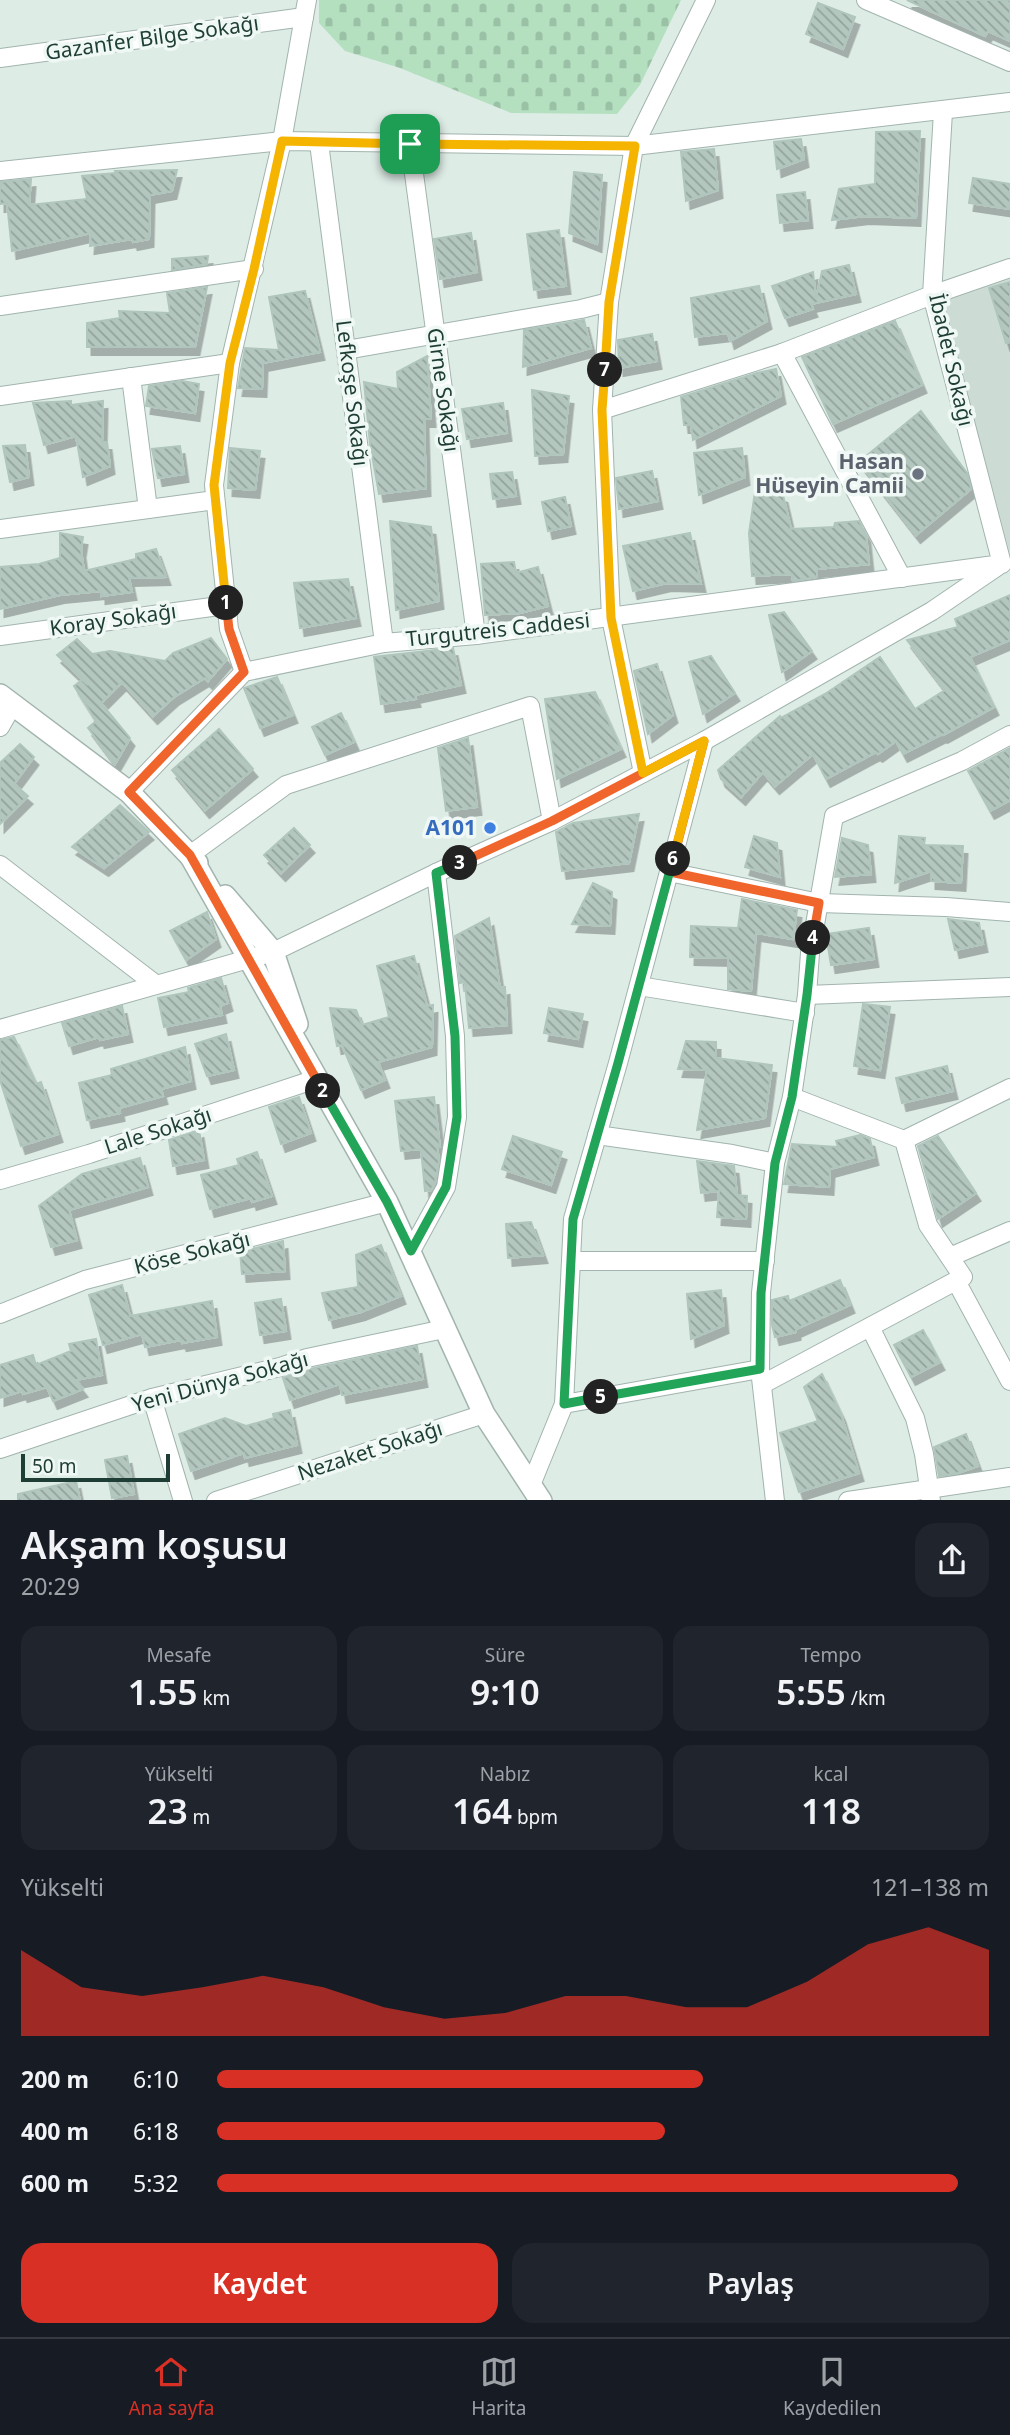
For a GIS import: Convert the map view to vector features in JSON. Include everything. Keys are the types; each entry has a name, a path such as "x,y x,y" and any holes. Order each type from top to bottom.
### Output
{"street":[{"path":"643,773 611,618 602,410 609,302 635,146 706,0"},
{"path":"866,0 902,7 1010,62"},
{"path":"129,792 244,672 229,629 214,485 230,363 282,141 305,8"},
{"name":"Gazanfer Bilge Sokağı","path":"0,58 305,8"},
{"path":"0,172 282,141 635,146 943,112 1010,102"},
{"name":"İbadet Sokağı","path":"943,112 932,295 1006,563"},
{"name":"Lefkoşe Sokağı","path":"319,143 384,643"},
{"name":"Girne Sokağı","path":"410,144 476,635"},
{"path":"602,410 782,353 1010,268"},
{"path":"0,306 254,269"},
{"path":"346,350 609,302"},
{"path":"782,353 902,578"},
{"path":"0,396 230,363"},
{"path":"131,377 148,509"},
{"path":"0,529 215,500"},
{"path":"2,1026 273,952 436,873 552,821 704,741 932,611 1006,563"},
{"name":"Turgutreis Caddesi","path":"244,672 384,643 476,635 611,618 1006,563"},
{"name":"Koray Sokağı","path":"0,636 226,605"},
{"path":"0,726 6,700 129,792 190,855 273,952 316,1079"},
{"path":"190,855 286,785 530,706 552,821"},
{"path":"775,1500 762,1377 761,1293 775,1163 792,1097 806,1004 810,953 834,816 962,761 1010,735"},
{"path":"536,1493 564,1404 573,1219 704,741"},
{"path":"190,855 387,1202 484,1414 536,1493"},
{"path":"0,865 155,984"},
{"path":"670,872 819,903 1010,912"},
{"path":"411,1251 446,1187 457,1117 455,1036 436,873"},
{"path":"639,986 806,1004 1010,987"},
{"name":"Lale Sokağı","path":"0,1180 89,1154 316,1079"},
{"path":"792,1097 904,1140 1010,1088"},
{"path":"597,1135 732,1154 775,1163"},
{"path":"564,1404 762,1377 870,1326 963,1277 928,1225 904,1140"},
{"name":"Köse Sokağı","path":"0,1314 85,1280 387,1202"},
{"path":"950,1257 1010,1231"},
{"path":"571,1261 765,1261"},
{"path":"956,1281 1010,1381"},
{"path":"870,1326 915,1418 924,1454 929,1494"},
{"name":"Yeni Dünya Sokağı","path":"0,1449 152,1398 307,1358 444,1329"},
{"path":"152,1398 183,1500"},
{"name":"Nezaket Sokağı","path":"216,1500 484,1414"},
{"path":"848,1500 929,1494 1010,1476"}],"shaded area":[{"path":"1010,272 1010,554 942,299"}],"green space":[{"path":"319,0 681,0 640,85 617,114 511,113 400,68 345,51 319,23"}],"building":[{"path":"907,0 1010,0 1010,41 988,31 985,36"},
{"path":"818,3 855,17 843,49 806,34"},
{"path":"920,131 916,218 865,216 832,220 839,189 875,184 876,132"},
{"path":"801,139 804,159 777,169 774,142"},
{"path":"714,149 718,190 686,201 681,152"},
{"path":"177,170 172,191 150,195 149,239 90,246 91,233 12,251 7,203 0,204 0,182 31,179 29,205 87,199 82,176 116,173 115,171"},
{"path":"574,172 602,175 597,244 569,233"},
{"path":"973,178 1010,184 1010,209 969,203"},
{"path":"805,192 808,220 780,223 777,195"},
{"path":"559,230 566,286 534,290 527,234"},
{"path":"471,233 477,272 440,279 434,239"},
{"path":"208,256 207,264 172,270 172,259"},
{"path":"849,265 856,294 811,304 813,309 785,318 772,286 813,272 816,299 822,271"},
{"path":"1010,282 1010,342 1006,343 989,288"},
{"path":"759,286 767,321 730,341 728,333 695,337 691,298"},
{"path":"207,287 195,347 87,347 87,323 120,318 119,311 170,313 167,293"},
{"path":"305,291 320,352 263,363 262,389 238,388 245,348 279,350 269,297"},
{"path":"584,320 591,348 523,367 524,330"},
{"path":"895,321 922,385 833,424 802,357"},
{"path":"652,334 657,361 619,368 618,340"},
{"path":"427,356 431,419 424,419 426,488 379,494 370,444 364,382 398,389 397,372"},
{"path":"776,369 781,396 693,440 691,425 684,425 681,397"},
{"path":"182,381 199,384 195,413 146,406 149,386"},
{"path":"532,390 569,396 563,454 535,456"},
{"path":"71,401 71,405 103,401 102,442 107,442 110,466 83,477 76,436 44,445 33,403"},
{"path":"503,403 507,433 467,439 462,409"},
{"name":"Hasan Hüseyin Camii","path":"921,411 967,473 971,489 916,535 859,462"},
{"path":"25,445 29,477 10,482 3,446"},
{"path":"180,446 184,474 158,478 152,449"},
{"path":"230,448 260,451 255,490 228,488"},
{"path":"742,448 745,477 699,495 694,453"},
{"path":"652,471 658,501 619,509 616,478"},
{"path":"512,472 516,496 493,499 490,474"},
{"path":"756,485 783,495 791,529 834,527 835,523 859,521 866,535 869,564 817,569 817,577 793,581 792,574 752,576 749,533"},
{"path":"565,497 571,526 548,531 542,502"},
{"path":"390,521 431,527 439,601 396,610"},
{"path":"60,533 83,537 81,550 84,571 136,559 136,554 156,549 166,577 129,578 132,592 101,596 101,591 60,595 0,609 0,567 39,564 60,558"},
{"path":"690,533 701,584 667,583 633,591 623,546"},
{"path":"514,562 516,573 538,567 548,606 520,613 485,615 481,564"},
{"path":"348,579 356,618 300,628 294,583"},
{"path":"1010,595 1010,640 970,657 994,707 903,754 896,741 878,754 876,752 826,779 813,754 775,786 763,772 741,797 721,779 718,770 780,716 781,718 825,694 880,657 915,709 945,690 907,640 958,627 955,619"},
{"path":"784,612 812,651 782,672 769,615"},
{"path":"211,638 227,659 208,681 205,678 174,697 153,716 122,682 101,703 130,738 115,764 88,728 96,721 74,686 82,680 88,685 57,655 77,639 92,654 110,651 165,661 173,653"},
{"path":"453,648 461,685 415,695 416,699 381,704 374,657"},
{"path":"711,656 735,693 703,714 689,662"},
{"path":"657,664 673,715 648,734 634,671"},
{"path":"277,677 293,715 260,728 244,688"},
{"path":"595,692 621,749 557,779 545,699"},
{"path":"341,713 354,742 325,755 312,727"},
{"path":"219,729 253,769 205,810 172,770"},
{"path":"468,738 477,807 446,811 438,748"},
{"path":"20,744 34,757 14,784 28,796 0,824 0,763"},
{"path":"1010,748 1010,800 990,811 968,771"},
{"path":"120,805 149,832 104,868 72,847"},
{"path":"639,814 629,863 562,871 556,832 573,823"},
{"path":"294,828 310,845 281,873 264,855"},
{"path":"754,836 777,843 780,877 745,867"},
{"path":"899,836 925,838 924,845 963,846 961,883 931,881 931,871 895,883"},
{"path":"842,838 868,845 871,874 835,877"},
{"path":"593,883 612,892 610,926 572,924"},
{"path":"742,899 797,910 793,939 756,933 751,991 728,989 728,958 690,957 691,926 738,928"},
{"path":"207,912 216,939 186,960 170,931"},
{"path":"489,918 500,988 505,987 507,1025 469,1028 465,982 460,983 455,936"},
{"path":"948,919 979,923 983,944 955,950"},
{"path":"869,928 874,959 831,965 826,934"},
{"path":"414,956 427,1006 433,1005 432,1047 378,1062 385,1080 361,1090 342,1045 337,1046 330,1008 356,1010 362,1025 389,1017 377,966"},
{"path":"221,978 228,1003 220,1006 222,1015 164,1027 158,998 189,992 188,988"},
{"path":"863,1004 890,1007 880,1070 854,1066"},
{"path":"122,1006 128,1034 100,1040 99,1037 69,1046 62,1023"},
{"path":"549,1008 583,1014 578,1039 544,1033"},
{"path":"226,1034 234,1070 207,1076 195,1044"},
{"path":"14,1037 36,1084 41,1082 58,1134 21,1146 0,1080 0,1040"},
{"path":"686,1041 716,1042 716,1058 772,1065 765,1118 697,1130 707,1070 678,1069"},
{"path":"185,1047 191,1081 161,1089 163,1096 119,1108 120,1113 87,1120 79,1083 112,1075 111,1069"},
{"path":"947,1066 953,1091 902,1103 896,1078"},
{"path":"299,1097 311,1133 281,1144 269,1107"},
{"path":"434,1097 439,1160 435,1183 431,1190 425,1191 421,1149 401,1151 395,1101"},
{"path":"199,1130 204,1160 173,1166 169,1140"},
{"path":"860,1135 870,1139 874,1157 830,1169 829,1187 784,1184 792,1144 838,1147 836,1141"},
{"path":"513,1136 562,1152 551,1185 502,1169"},
{"path":"938,1136 976,1193 938,1219 918,1146"},
{"path":"257,1152 272,1196 252,1202 251,1198 210,1209 201,1175 239,1165 237,1159"},
{"path":"140,1158 148,1187 69,1210 77,1240 51,1247 39,1206 82,1174"},
{"path":"697,1161 734,1166 737,1195 747,1196 746,1219 717,1217 719,1191 701,1193"},
{"path":"531,1222 543,1255 508,1258 506,1224"},
{"path":"283,1241 285,1271 242,1274 240,1252"},
{"path":"381,1245 401,1296 361,1312 329,1320 322,1293 358,1287 356,1255"},
{"path":"840,1280 850,1305 796,1329 796,1332 775,1337 772,1300 788,1296 789,1301"},
{"path":"122,1285 130,1316 212,1301 217,1337 145,1347 142,1334 103,1345 89,1295"},
{"path":"721,1290 724,1325 691,1339 687,1294"},
{"path":"281,1299 286,1331 260,1335 255,1303"},
{"path":"923,1330 940,1362 911,1377 894,1345"},
{"path":"96,1339 102,1375 76,1380 83,1389 53,1401 47,1387 0,1398 0,1365 33,1355 36,1365 71,1351 69,1344"},
{"path":"417,1346 423,1379 342,1395 340,1384 290,1400 283,1378 310,1369"},
{"path":"822,1374 841,1414 859,1473 799,1492 780,1433 818,1421 804,1387"},
{"path":"290,1410 297,1445 245,1458 244,1453 191,1471 179,1434 225,1418 246,1426"},
{"path":"966,1434 978,1466 939,1476 934,1447"},
{"path":"127,1456 134,1494 112,1498 105,1460"},
{"path":"76,1481 80,1500 18,1500 18,1494"}],"place":[{"name":"Hasan Hüseyin Camii","path":"918,474"},
{"name":"A101","path":"490,828"}],"route":[{"path":"410,144 282,141 230,363 214,485 229,629 244,672 129,792 190,855 387,1202 411,1251 446,1187 457,1117 455,1036 436,873 552,821 704,741 670,872 819,903 792,1097 775,1163 761,1293 760,1369 564,1404 573,1219 618,1063 704,741 643,773 611,618 602,410 609,302 635,146 410,144"}]}
